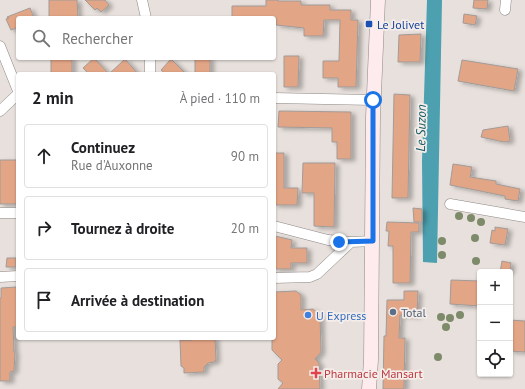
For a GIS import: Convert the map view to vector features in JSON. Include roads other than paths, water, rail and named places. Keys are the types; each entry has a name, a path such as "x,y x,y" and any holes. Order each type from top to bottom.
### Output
{"main road":[{"path":"369,389 371,360 373,241 373,100 378,0"}],"street":[{"path":"142,0 146,16"},
{"path":"0,46 16,86"},
{"path":"150,60 150,72"},
{"path":"0,111 16,96"},
{"path":"276,98 373,100"},
{"path":"450,204 525,217"},
{"path":"0,213 16,213"},
{"path":"276,227 328,240 351,242 373,241"},
{"path":"276,278 310,277 317,274 351,242"},
{"path":"0,277 16,276"}],"water":[{"name":"Le Suzon","path":"427,0 442,0 437,263 423,262 422,161"}],"place":[{"name":"Le Jolivet","path":"369,24"},
{"name":"Total","path":"393,312"},
{"name":"U Express","path":"308,315"},
{"name":"Pharmacie Mansart","path":"316,373"}]}
